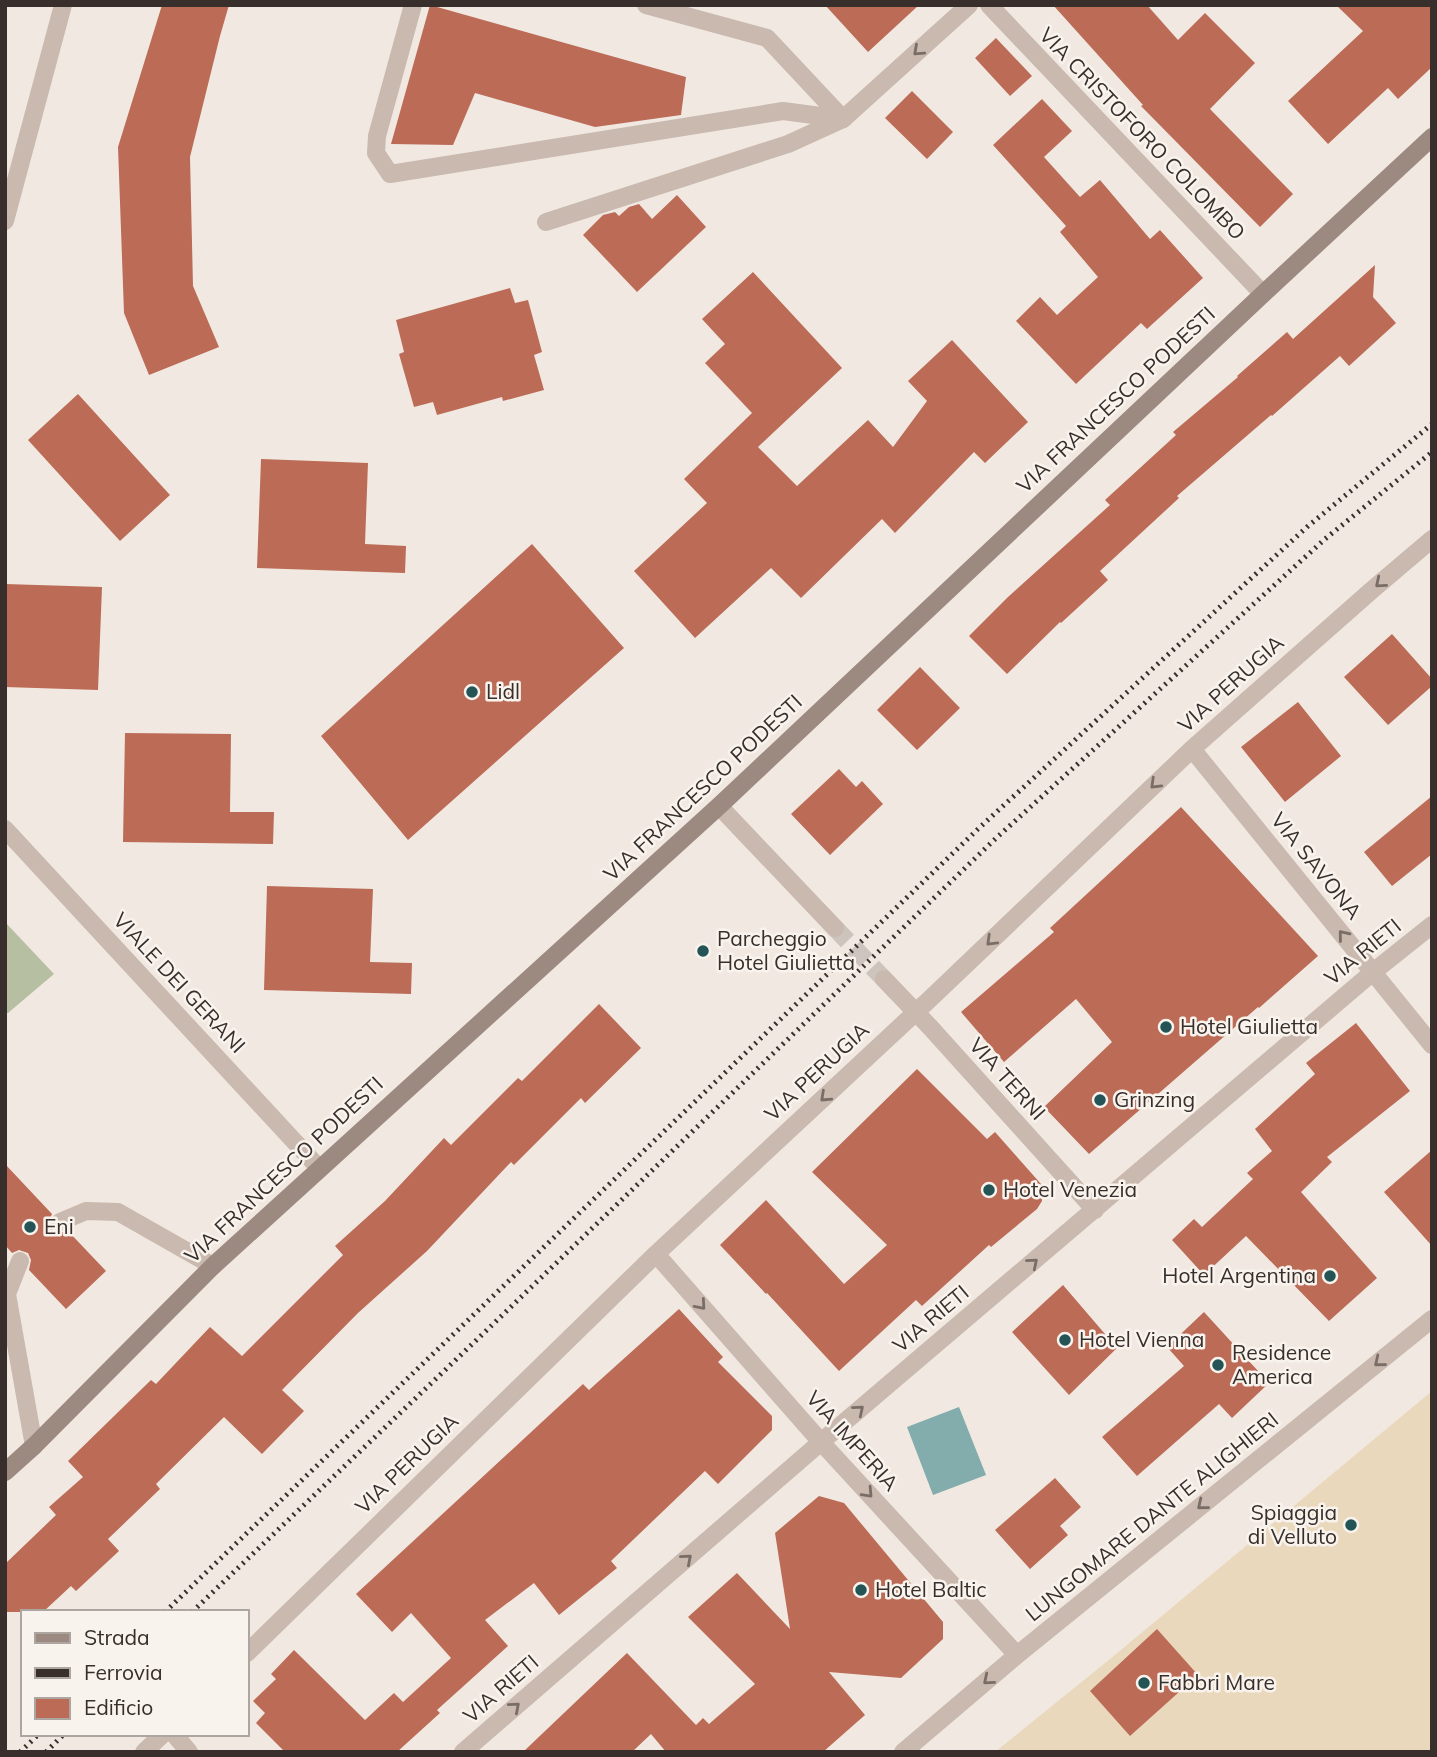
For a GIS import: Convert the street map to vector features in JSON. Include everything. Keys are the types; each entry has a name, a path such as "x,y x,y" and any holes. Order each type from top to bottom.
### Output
{"main road":[{"name":"VIA FRANCESCO PODESTI","path":"5,1472 213,1266 719,806 1432,137"}],"street":[{"path":"5,221 63,5"},
{"path":"413,5 377,136 376,153 390,174 783,111 843,119"},
{"path":"646,5 767,38 843,119"},
{"path":"546,222 788,144 843,119 969,5"},
{"name":"VIA CRISTOFORO COLOMBO","path":"989,5 1263,294"},
{"name":"VIA PERUGIA","path":"248,1652 656,1254 916,1012 1192,749 1432,539"},
{"name":"VIA SAVONA","path":"1192,749 1432,1045"},
{"path":"719,806 835,929"},
{"name":"VIALE DEI GERANI","path":"5,829 319,1168"},
{"name":"VIA RIETI","path":"463,1752 821,1442 1373,972 1432,925"},
{"name":"VIA TERNI","path":"884,979 1095,1210"},
{"path":"60,1222 86,1211 118,1212 213,1266"},
{"name":"VIA IMPERIA","path":"656,1254 821,1442 1017,1655"},
{"path":"20,1261 7,1294 34,1446"},
{"name":"LUNGOMARE DANTE ALIGHIERI","path":"903,1752 1017,1655 1432,1319"},
{"path":"144,1752 161,1736"},
{"path":"176,1736 189,1752"}],"green space":[{"path":"5,922 54,974 8,1013 5,1013"}],"sand":[{"name":"Spiaggia di Velluto","path":"1432,1391 1432,1752 995,1752 1110,1659"}],"water":[{"path":"959,1407 986,1475 933,1495 907,1427"}],"building":[{"path":"162,5 229,5 190,157 193,286 219,347 149,375 124,313 118,147"},
{"path":"430,5 686,77 681,115 595,127 475,93 453,145 391,144"},
{"path":"825,5 919,5 868,52"},
{"path":"1053,5 1147,5 1178,40 1205,13 1255,63 1210,109 1293,194 1260,227 1141,106 1143,105"},
{"path":"1336,5 1432,5 1432,67 1398,99 1388,88 1328,144 1288,101 1363,31"},
{"path":"996,38 1032,76 1010,96 975,58"},
{"path":"912,91 953,132 927,159 885,118"},
{"path":"1042,99 1072,131 1044,157 1080,197 1100,180 1150,239 1160,230 1203,278 1147,329 1141,323 1076,384 1016,321 1040,297 1057,315 1098,277 1060,232 1066,226 993,145"},
{"path":"677,195 706,227 637,292 583,235 603,215 615,212 619,216 629,207 639,204 652,219"},
{"path":"1375,265 1373,297 1396,323 1349,366 1340,356 1177,496 1179,498 1100,571 1108,580 1007,674 969,636 1110,505 1105,500 1176,435 1173,432 1287,332 1293,339"},
{"path":"753,272 842,368 758,447 797,486 868,420 893,447 927,401 908,381 952,340 1028,422 985,463 974,452 895,533 882,519 801,598 771,568 695,638 634,571 707,503 684,479 752,413 705,363 725,344 702,319"},
{"path":"510,288 515,303 528,300 542,352 534,355 544,390 503,401 502,397 437,415 433,402 414,407 399,354 404,352 396,320"},
{"path":"78,394 170,495 120,541 28,440"},
{"path":"261,459 368,463 365,544 406,546 405,573 257,568"},
{"name":"Lidl","path":"532,544 624,648 408,840 321,736"},
{"path":"5,584 102,587 98,690 5,687"},
{"path":"1392,634 1432,679 1432,686 1388,725 1344,677"},
{"path":"920,667 960,708 917,750 877,710"},
{"path":"1298,702 1341,756 1285,802 1241,747"},
{"path":"125,733 231,734 230,812 274,812 273,844 123,842"},
{"path":"839,769 856,787 862,781 883,804 830,855 791,814"},
{"path":"1432,796 1432,854 1392,886 1364,852"},
{"path":"1181,807 1318,956 1089,1154 1044,1107 1112,1042 1076,999 1004,1062 961,1012 1054,932 1050,928"},
{"path":"267,886 373,889 370,962 412,963 411,994 264,990"},
{"path":"599,1004 641,1048 585,1103 581,1098 514,1165 511,1162 427,1251 358,1313 282,1390 304,1411 262,1454 224,1417 156,1484 160,1489 108,1539 119,1551 76,1591 71,1586 45,1610 5,1612 5,1564 56,1515 49,1507 83,1477 68,1461 151,1380 156,1384 210,1327 242,1356 343,1255 335,1246 385,1201 444,1138 451,1145 518,1078 522,1081"},
{"path":"1356,1023 1410,1091 1327,1157 1332,1162 1301,1192 1377,1278 1329,1321 1246,1236 1204,1275 1172,1240 1194,1219 1202,1227 1253,1179 1247,1173 1272,1151 1255,1129 1315,1074 1306,1063"},
{"path":"917,1069 987,1139 995,1132 1041,1184 1042,1201 1037,1209 991,1247 989,1245 922,1306 916,1300 839,1371 720,1245 766,1200 844,1284 887,1245 812,1172"},
{"path":"1432,1150 1432,1246 1384,1192"},
{"path":"5,1164 52,1214 49,1221 53,1231 68,1231 106,1271 66,1309 29,1270 31,1260 28,1253 19,1250 12,1253 5,1245"},
{"name":"Hotel Vienna","path":"1063,1285 1117,1348 1069,1395 1012,1332"},
{"path":"679,1309 723,1357 718,1362 772,1416 772,1430 718,1484 705,1471 611,1561 617,1568 559,1615 534,1583 485,1620 508,1646 437,1710 440,1713 397,1752 285,1752 256,1723 265,1713 253,1701 276,1679 271,1674 294,1650 365,1720 394,1693 403,1702 451,1658 411,1613 392,1632 356,1594 583,1384 589,1390"},
{"path":"1204,1312 1269,1383 1232,1418 1219,1404 1137,1476 1102,1437 1184,1366 1167,1347"},
{"path":"1055,1478 1081,1507 1060,1526 1068,1535 1030,1569 995,1530"},
{"path":"819,1496 844,1503 943,1622 943,1639 901,1678 829,1672 865,1715 823,1752 666,1752 651,1734 632,1752 523,1752 627,1653 696,1725 703,1718 709,1724 755,1684 688,1617 737,1573 790,1629 775,1533"},
{"name":"Fabbri Mare","path":"1157,1629 1198,1675 1130,1736 1090,1691"}],"tunnel":[{"path":"835,928 884,979"}],"railway":[{"path":"167,1610 978,829 1307,527 1432,424"},
{"path":"194,1610 993,841 1325,539 1432,452"},
{"path":"20,1752 37,1736"},
{"path":"46,1752 62,1736"}],"place":[{"name":"Lidl","path":"472,692"},
{"name":"Parcheggio Hotel Giulietta","path":"703,951"},
{"name":"Hotel Giulietta","path":"1166,1027"},
{"name":"Grinzing","path":"1100,1100"},
{"name":"Hotel Venezia","path":"989,1190"},
{"name":"Eni","path":"30,1227"},
{"name":"Hotel Argentina","path":"1330,1276"},
{"name":"Hotel Vienna","path":"1065,1340"},
{"name":"Residence America","path":"1218,1365"},
{"name":"Spiaggia di Velluto","path":"1351,1525"},
{"name":"Hotel Baltic","path":"861,1590"},
{"name":"Fabbri Mare","path":"1144,1683"}]}
